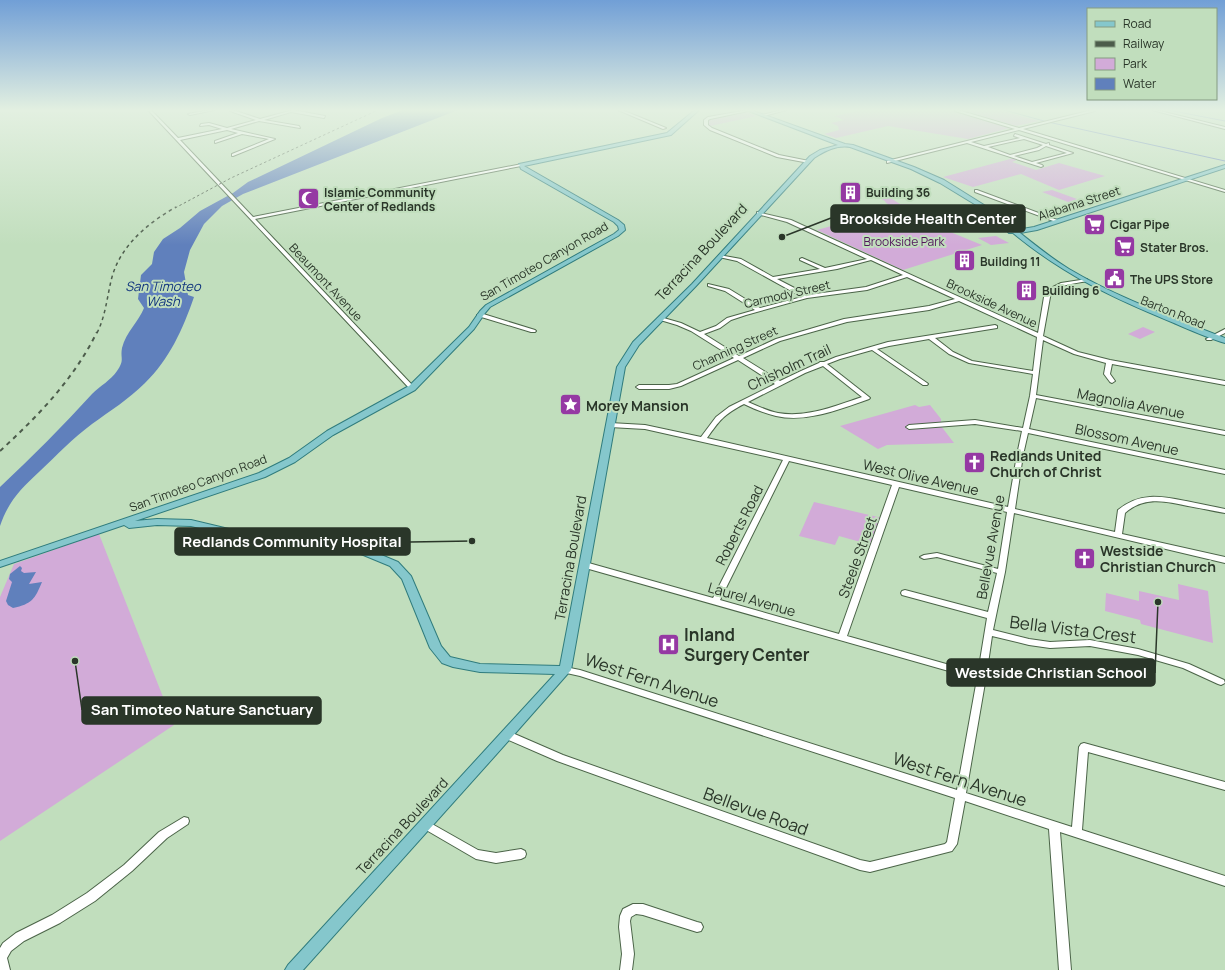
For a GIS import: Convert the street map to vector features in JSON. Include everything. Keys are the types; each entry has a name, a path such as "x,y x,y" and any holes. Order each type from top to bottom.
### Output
{"main road":[{"path":"521,165 567,155"},
{"name":"Terracina Boulevard","path":"293,970 565,670 621,367 636,344 721,256 808,162 817,155"},
{"name":"Barton Road","path":"874,155 939,181 1011,232 1043,259 1081,281 1211,338 1225,346"},
{"name":"San Timoteo Canyon Road","path":"2,563 272,471 292,460 330,433 412,388 472,328 488,306 616,235 622,228 616,221 522,168 521,165"},
{"name":"Alabama Street","path":"1011,232 1032,229 1058,221 1225,166"},
{"name":"Barton Road","path":"1211,338 1225,341"},
{"name":"West Fern Avenue","path":"110,527 157,522 191,523 254,538 317,540 355,548 385,559 401,570 407,578 436,648 446,660 453,664 480,668 565,670"}],"street":[{"name":"Beaumont Avenue","path":"193,155 412,388"},
{"path":"779,155 808,162"},
{"path":"890,161 913,155"},
{"path":"1009,155 1042,166"},
{"path":"1032,163 1059,155"},
{"path":"1107,155 1225,191"},
{"path":"252,218 521,165"},
{"path":"976,191 1058,221"},
{"name":"Brookside Avenue","path":"759,214 785,219 1040,338 1080,355 1109,362 1225,383"},
{"path":"721,256 739,260 807,297"},
{"path":"802,258 826,270"},
{"path":"773,278 849,266 870,259"},
{"name":"Carmody Street","path":"699,334 718,327 736,316 807,297 867,288 906,276"},
{"name":"Bellevue Avenue","path":"960,796 982,677 991,616 1001,572 1010,511 1033,396 1040,338 1048,293 1061,286 1081,281"},
{"path":"710,285 731,292 759,310"},
{"name":"Channing Street","path":"639,387 654,388 679,385 778,340 830,324 846,320 929,308 958,300"},
{"path":"480,315 533,331"},
{"path":"660,319 685,326 780,384"},
{"name":"Chisholm Trail","path":"703,439 718,418 730,408 822,363 872,348 995,327"},
{"path":"1211,338 1225,331"},
{"path":"931,338 952,354 971,362 1035,373"},
{"path":"872,348 925,384"},
{"path":"1109,362 1107,374 1112,381"},
{"path":"744,402 756,408 780,416 801,417 867,398 822,363"},
{"name":"Magnolia Avenue","path":"1033,396 1225,433"},
{"name":"Blossom Avenue","path":"909,427 970,422 1025,430 1225,472"},
{"name":"West Olive Avenue","path":"610,425 645,427 703,439 896,485 1225,560"},
{"name":"Roberts Road","path":"715,602 787,459"},
{"name":"Steele Street","path":"842,638 896,485"},
{"path":"1118,535 1121,512 1130,504 1141,500 1156,498 1165,499 1225,511"},
{"path":"924,557 937,556 1001,572"},
{"name":"Laurel Avenue","path":"585,565 982,677"},
{"path":"905,593 991,616"},
{"name":"Bella Vista Crest","path":"989,632 1029,642 1050,645 1090,643 1138,652 1186,666 1221,682"},
{"name":"West Fern Avenue","path":"565,670 599,679 1225,881"},
{"name":"Bellevue Road","path":"507,735 560,758 860,865 870,867 948,848 952,844 960,796"},
{"path":"1077,834 1084,747 1225,786"},
{"path":"4,970 1,957 7,947 20,937 56,919 90,897 128,868 163,835 184,821"},
{"path":"426,824 476,854 496,858 521,854"},
{"path":"1054,826 1065,970"},
{"path":"626,970 628,954 624,919 626,914 632,910 639,908 698,928"}],"green space":[{"path":"1014,158 1019,159 1012,162 1036,170 1059,163 1105,176 1059,190 1021,174 973,187 943,177"},
{"path":"1052,190 1077,199 1068,202 1042,192"},
{"name":"Brookside Park","path":"872,194 884,194 900,204 919,205 934,216 921,220 982,245 903,270 817,230 896,208 887,205 888,204 885,201"},
{"path":"996,236 1009,243 991,245 978,238"},
{"path":"1143,327 1155,332 1140,339 1128,334"},
{"path":"915,405 919,407 930,405 941,419 941,426 954,443 887,445 878,449 840,426"},
{"path":"814,502 882,518 871,545 839,536 835,545 799,536"},
{"path":"99,534 174,725 0,841 0,597 14,564"},
{"path":"1178,584 1208,591 1213,643 1141,624 1140,620 1105,611 1106,593 1139,601 1139,591 1179,600"}],"water":[{"name":"San Timoteo Wash","path":"304,155 342,155 243,194 222,206 204,224 190,250 184,272 188,295 194,297 180,332 168,354 154,374 139,389 78,435 27,484 7,509 0,526 0,487 70,418 92,394 117,371 122,361 122,348 124,342 144,308 138,299 141,275 152,264 154,252 163,239 180,228 200,211 233,193 248,182"},
{"path":"20,566 22,568 21,571 24,573 36,572 29,584 42,582 32,600 25,605 13,608 8,605 6,601 12,582 9,579 10,574"}],"waterway":[{"path":"1199,155 1225,161"}],"railway":[{"path":"175,208 231,178 280,155"},
{"path":"97,333 104,312 112,277 116,265 122,255 137,236 155,220 176,207"},
{"path":"0,451 54,396 77,366 97,332"}],"place":[{"name":"Building 36","path":"851,192"},
{"name":"Islamic Community Center of Redlands","path":"308,199"},
{"name":"Cigar Pipe","path":"1094,224"},
{"name":"Brookside Health Center","path":"782,237"},
{"name":"Stater Bros.","path":"1125,247"},
{"name":"Building 11","path":"964,261"},
{"name":"The UPS Store","path":"1114,279"},
{"name":"Building 6","path":"1026,290"},
{"name":"Morey Mansion","path":"570,405"},
{"name":"Redlands United Church of Christ","path":"975,463"},
{"name":"Redlands Community Hospital","path":"472,541"},
{"name":"Westside Christian Church","path":"1085,558"},
{"name":"Westside Christian School","path":"1158,602"},
{"name":"Inland Surgery Center","path":"668,644"},
{"name":"San Timoteo Nature Sanctuary","path":"75,661"}]}
